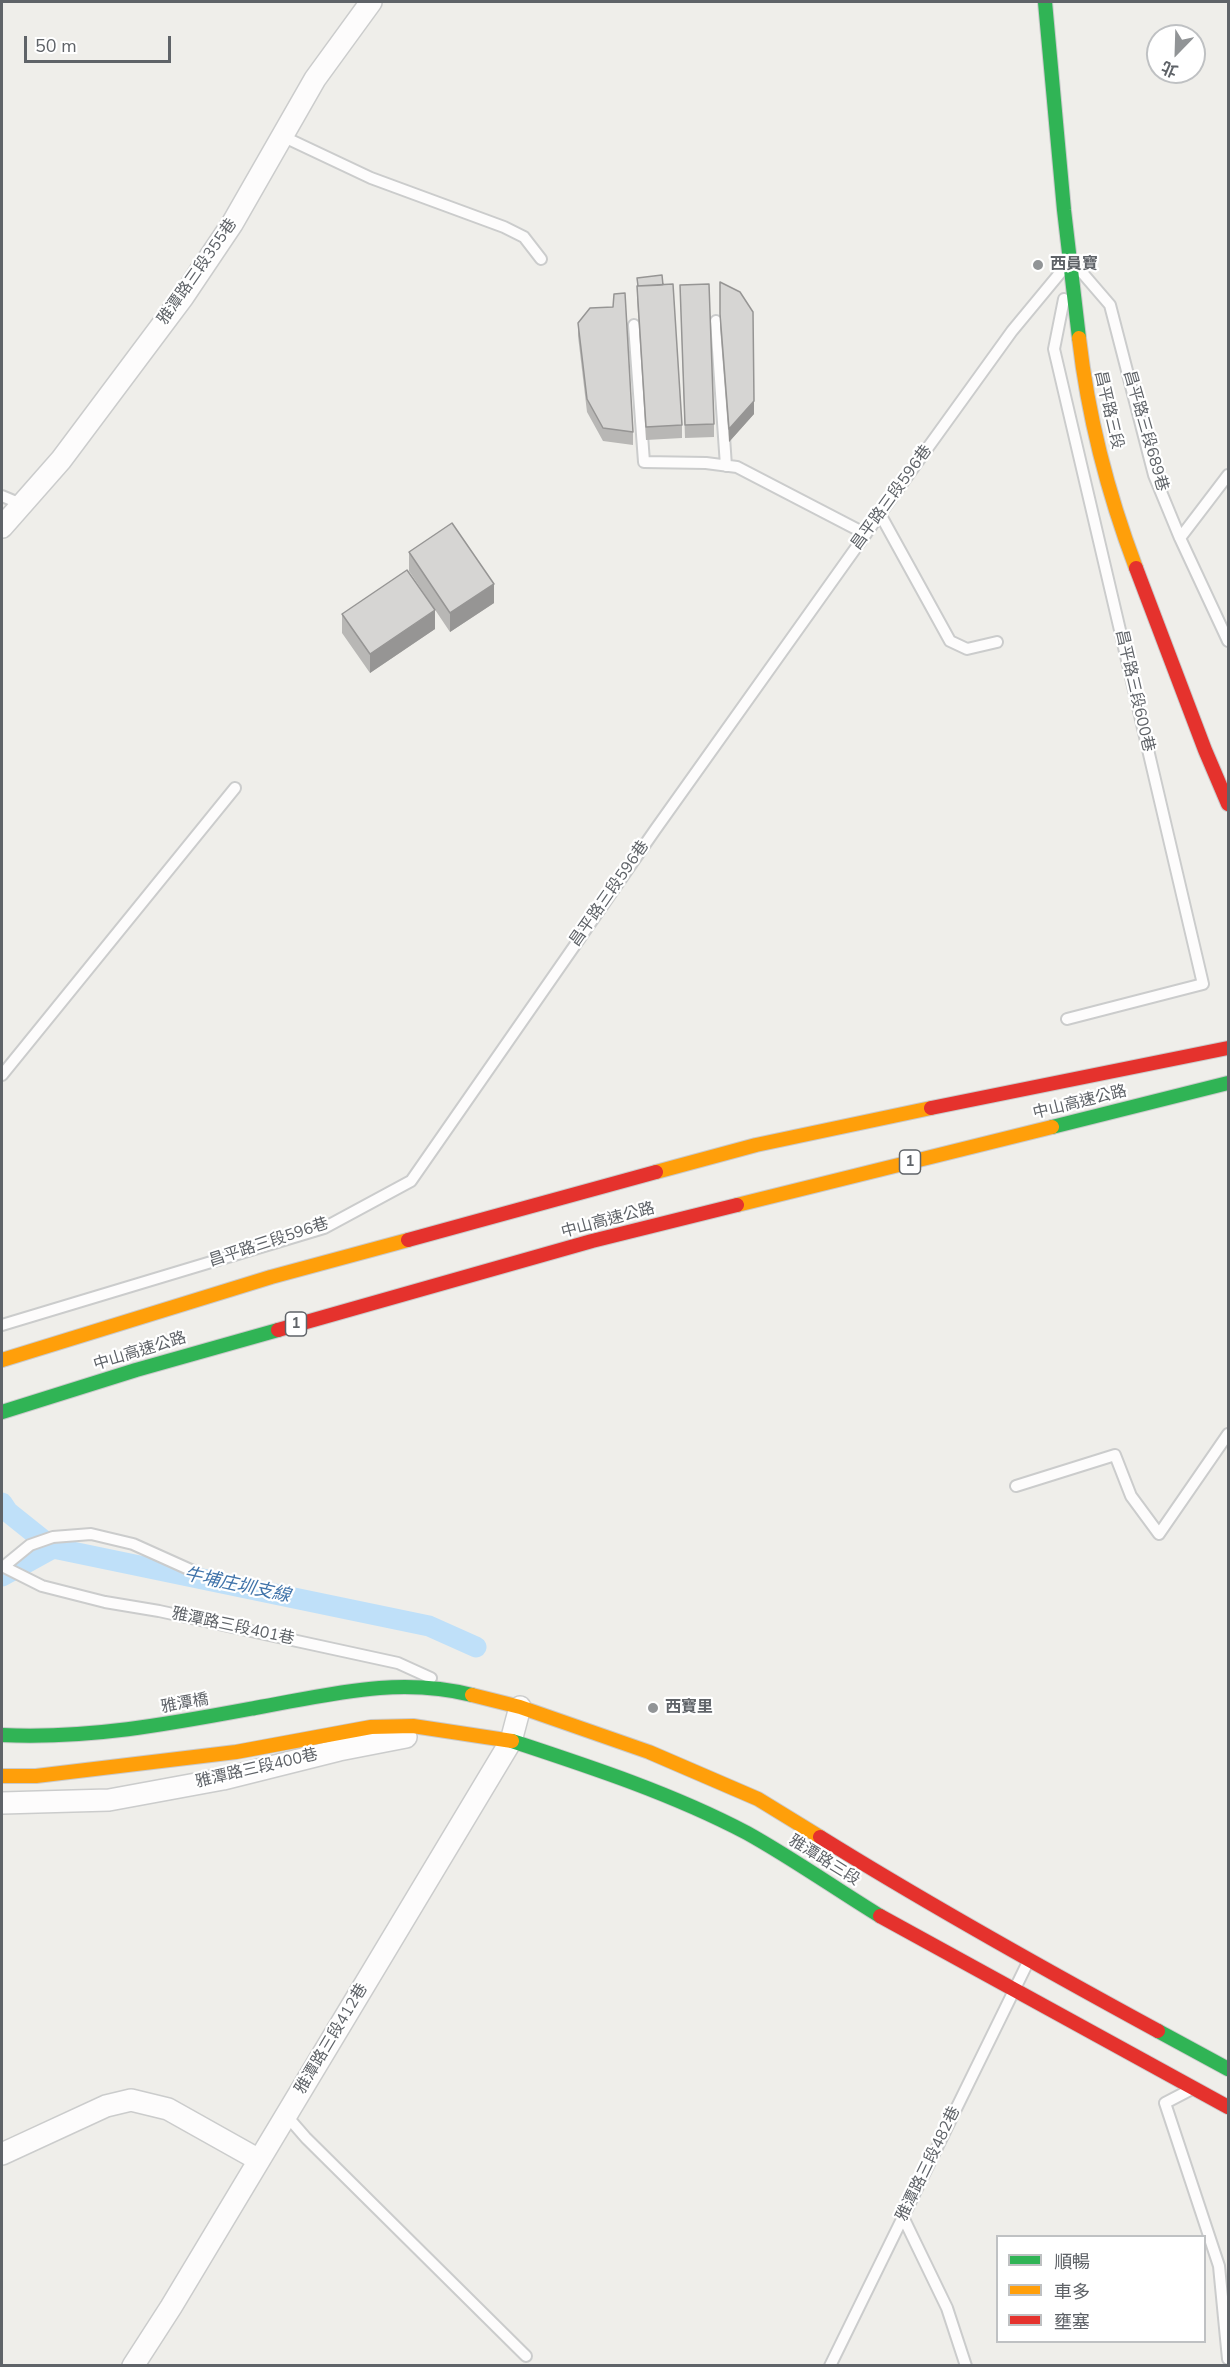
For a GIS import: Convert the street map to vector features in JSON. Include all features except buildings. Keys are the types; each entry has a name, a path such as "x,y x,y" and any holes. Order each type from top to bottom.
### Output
{"main road":[{"name":"昌平路三段","path":"1045,2 1064,210 1084,383 1118,521 1205,750 1228,804"},
{"name":"中山高速公路","path":"2,1359 271,1277 756,1145 1228,1048"},
{"name":"中山高速公路","path":"2,1412 136,1370 592,1241 1228,1083"},
{"name":"雅潭路三段","path":"372,1687 400,1686 464,1693 520,1707 648,1752 758,1799 903,1889 1028,1961 1228,2068"},
{"name":"雅潭橋","path":"2,1735 48,1737 133,1730 372,1687"},
{"name":"雅潭路三段","path":"2,1776 36,1776 236,1752 371,1727 413,1726 511,1741 596,1769 697,1809 748,1834 880,1916 1228,2107"}],"street":[{"name":"雅潭路三段355巷","path":"2,527 11,500 61,460 183,297 232,224 315,79 371,2"},
{"name":"雅潭路三段412巷","path":"133,2366 171,2307 511,1741 520,1707"},
{"name":"雅潭路三段400巷","path":"2,1803 110,1800 223,1779 398,1738 443,1733 511,1741"},
{"path":"2,2154 78,2121 106,2106 131,2100 168,2109 259,2160"}],"lane":[{"path":"282,136 371,178 504,227 524,237 541,259"},
{"name":"昌平路三段596巷","path":"2,1325 324,1228 411,1181 655,830 880,514 1012,331 1071,260"},
{"name":"昌平路三段689巷","path":"1071,260 1110,305 1154,475 1180,538 1228,641"},
{"name":"昌平路三段600巷","path":"1067,1019 1203,984 1054,349 1071,260"},
{"path":"716,321 726,466"},
{"path":"634,325 644,462 706,463 737,467 866,534"},
{"path":"1180,538 1228,475"},
{"path":"880,514 950,641 967,649 997,642"},
{"path":"2,1075 235,788"},
{"path":"1016,1486 1115,1455 1131,1496 1159,1534 1228,1434"},
{"path":"4,1567 30,1545 53,1537 91,1534 133,1544 193,1571"},
{"name":"雅潭路三段401巷","path":"4,1567 42,1586 105,1602 159,1611 398,1663 464,1693"},
{"name":"雅潭路三段482巷","path":"830,2366 1028,1961"},
{"path":"1193,2088 1165,2103 1219,2266 1228,2360"},
{"path":"286,2115 306,2138 526,2356"},
{"path":"903,2217 947,2308 966,2366"}],"waterway":[{"path":"2,1503 8,1512 53,1548"},
{"name":"牛埔庄圳支線","path":"2,1576 53,1548 429,1626 476,1647"}],"traffic: fast":[{"path":"1045,2 1064,210 1079,338"},
{"path":"1052,1127 1228,1083"},
{"path":"2,1412 136,1370 278,1330"},
{"path":"2,1735 67,1735 129,1729 192,1720 336,1693 390,1687 417,1687 472,1695"},
{"path":"512,1741 631,1782 719,1819 781,1853 880,1916"},
{"path":"1158,2031 1228,2069"}],"traffic: slow":[{"path":"1079,338 1100,454 1136,568"},
{"path":"656,1172 756,1145 931,1108"},
{"path":"737,1205 1052,1127"},
{"path":"2,1360 271,1277 408,1240"},
{"path":"472,1695 520,1707 649,1752 758,1799 820,1837"},
{"path":"2,1776 36,1776 236,1752 371,1727 413,1726 512,1741"}],"traffic: jam":[{"path":"1136,568 1205,750 1228,804"},
{"path":"931,1108 1228,1048"},
{"path":"408,1240 656,1172"},
{"path":"278,1330 592,1241 737,1205"},
{"path":"820,1837 988,1937 1158,2031"},
{"path":"880,1916 1228,2107"}],"place":[{"name":"西員寶","path":"1038,265"},
{"name":"西寶里","path":"653,1708"}]}
